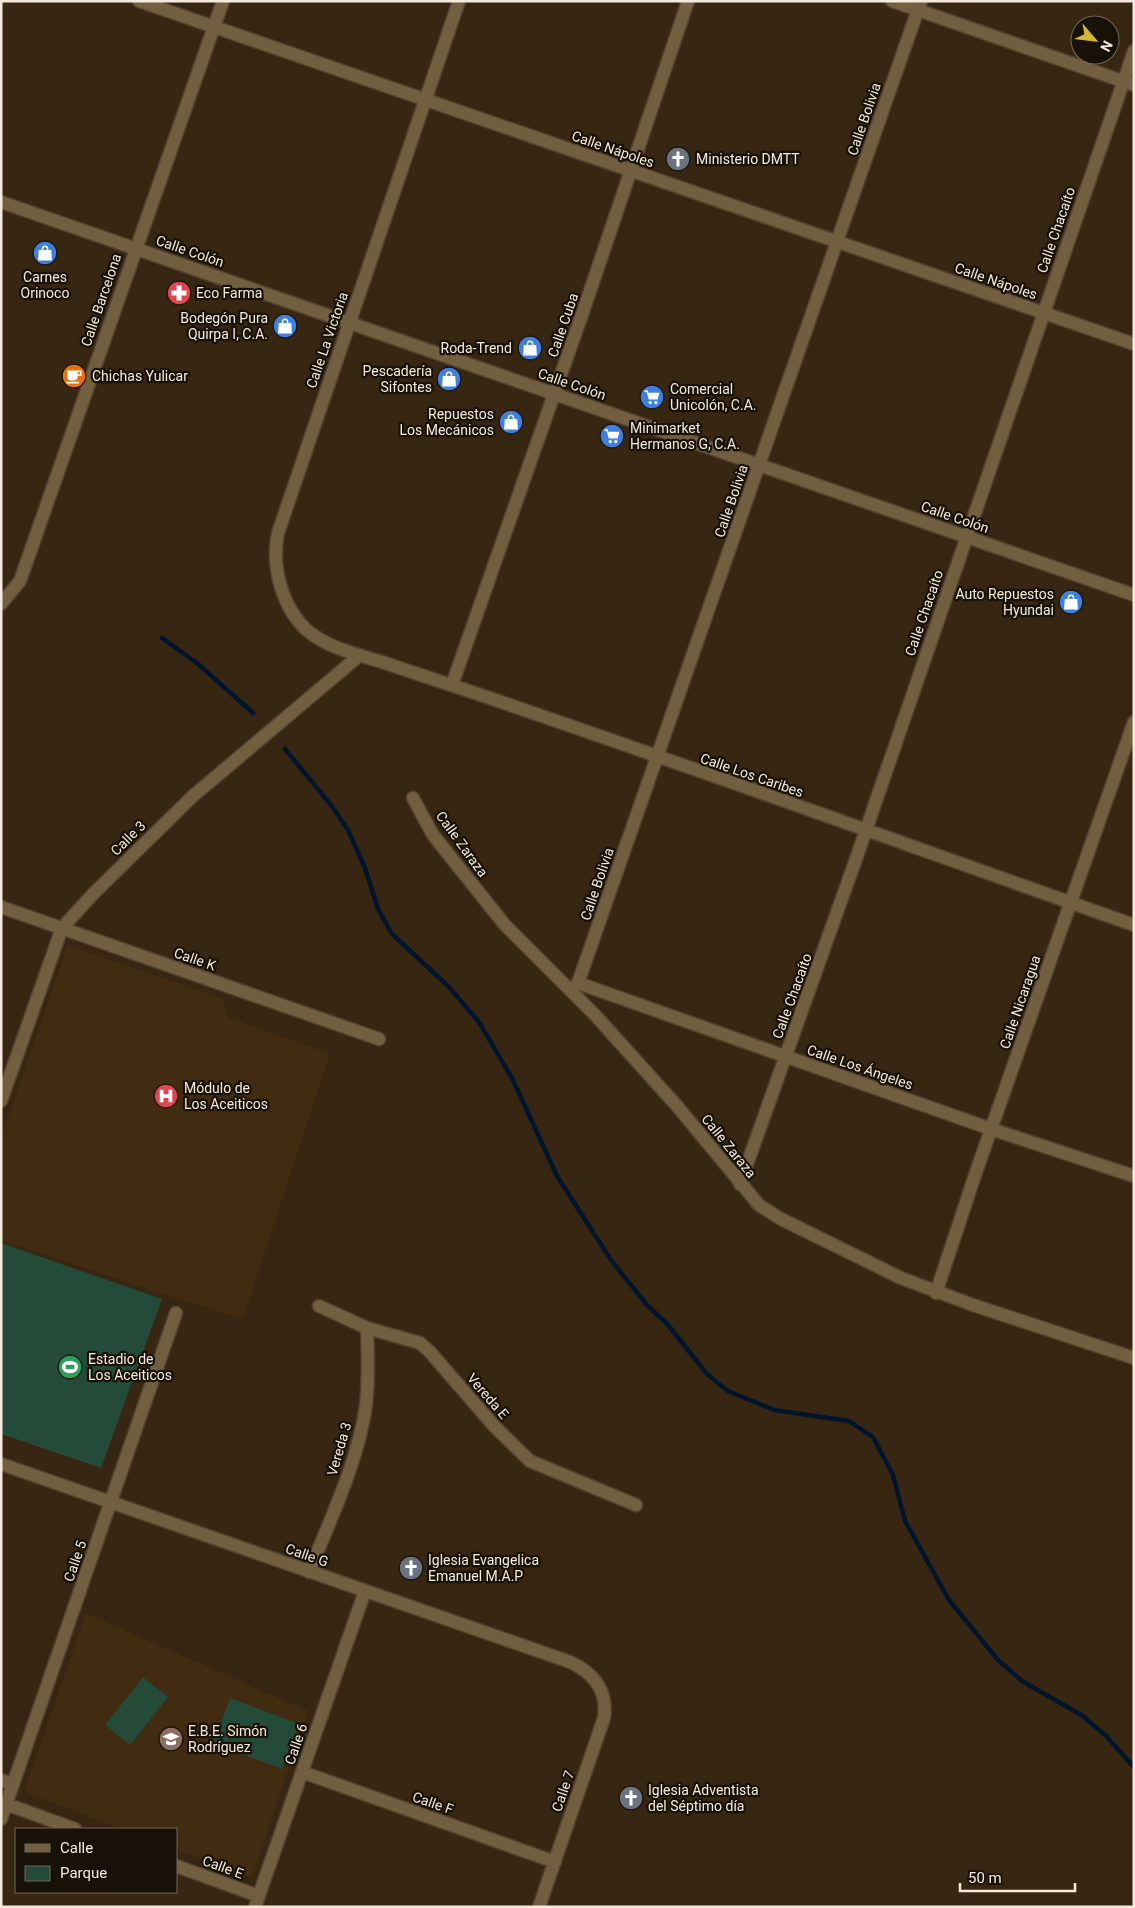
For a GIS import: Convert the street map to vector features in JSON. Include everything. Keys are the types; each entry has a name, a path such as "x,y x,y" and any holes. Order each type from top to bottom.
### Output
{"street":[{"name":"Calle Nápoles","path":"139,1 1134,344"},
{"name":"Calle Barcelona","path":"1,604 20,581 223,1"},
{"name":"Calle La Victoria","path":"360,655 324,641 309,632 289,604 276,569 278,533 460,1"},
{"name":"Calle Cuba","path":"452,685 631,171 688,1"},
{"path":"892,1 919,6 1129,83"},
{"name":"Calle Bolivia","path":"575,986 658,757 919,6"},
{"name":"Calle Chacaíto","path":"740,1184 866,831 1044,313 1129,83 1134,51"},
{"name":"Calle Colón","path":"1,202 1134,595"},
{"name":"Calle Los Caribes","path":"360,655 658,757 1134,926"},
{"name":"Calle 3","path":"1,1101 62,928 93,894 193,796 360,655"},
{"name":"Calle Nicaragua","path":"936,1292 991,1129 1134,722"},
{"name":"Calle Zaraza","path":"413,798 433,835 505,925 575,986 759,1205 781,1219 901,1278 936,1292 1134,1358"},
{"name":"Calle K","path":"1,907 379,1039"},
{"name":"Calle Los Ángeles","path":"575,986 991,1129 1134,1176"},
{"name":"Vereda E","path":"319,1306 367,1328 407,1338 428,1350 501,1434 530,1462 636,1505"},
{"name":"Calle 5","path":"1,1819 6,1804 7,1782 111,1502 176,1313"},
{"name":"Vereda 3","path":"309,1572 343,1489 360,1433 366,1406 368,1377 367,1328"},
{"name":"Calle G","path":"1,1464 570,1662 584,1670 598,1684"},
{"name":"Calle 6","path":"257,1902 365,1591"},
{"name":"Calle 7","path":"539,1907 604,1718 604,1699 598,1684"},
{"name":"Calle F","path":"302,1772 555,1862"},
{"path":"6,1804 72,1828"},
{"name":"Calle E","path":"178,1867 257,1902"}],"shaded area":[{"name":"Módulo de Los Aceiticos","path":"68,945 223,999 228,1017 330,1054 243,1319 1,1240 1,1138"},
{"name":"E.B.E. Simón Rodríguez","path":"86,1613 308,1711 252,1878 178,1851 178,1828 119,1828 24,1792"}],"green space":[{"name":"Estadio de Los Aceiticos","path":"1,1243 162,1299 101,1468 1,1434"},
{"path":"143,1677 168,1697 130,1745 105,1725"},
{"path":"230,1698 299,1724 282,1769 213,1743"}],"waterway":[{"path":"162,638 197,663 253,713"},
{"path":"285,749 331,805 348,830 365,868 378,909 392,934 448,986 479,1022 513,1080 557,1176 611,1260 647,1305 668,1325 707,1374 728,1391 774,1410 849,1421 873,1437 893,1475 905,1521 949,1600 998,1660 1022,1681 1083,1716 1106,1736 1134,1767"}],"place":[{"name":"Ministerio DMTT","path":"678,159"},
{"name":"Carnes Orinoco","path":"45,253"},
{"name":"Eco Farma","path":"179,293"},
{"name":"Bodegón Pura Quirpa I, C.A.","path":"285,326"},
{"name":"Roda-Trend","path":"530,348"},
{"name":"Chichas Yulicar","path":"74,376"},
{"name":"Pescadería Sifontes","path":"449,379"},
{"name":"Comercial Unicolón, C.A.","path":"652,397"},
{"name":"Repuestos Los Mecánicos","path":"511,422"},
{"name":"Minimarket Hermanos G, C.A.","path":"612,436"},
{"name":"Auto Repuestos Hyundai","path":"1071,602"},
{"name":"Módulo de Los Aceiticos","path":"166,1096"},
{"name":"Estadio de Los Aceiticos","path":"70,1367"},
{"name":"Iglesia Evangelica Emanuel M.A.P","path":"411,1568"},
{"name":"E.B.E. Simón Rodríguez","path":"171,1739"},
{"name":"Iglesia Adventista del Séptimo día","path":"631,1798"}]}
